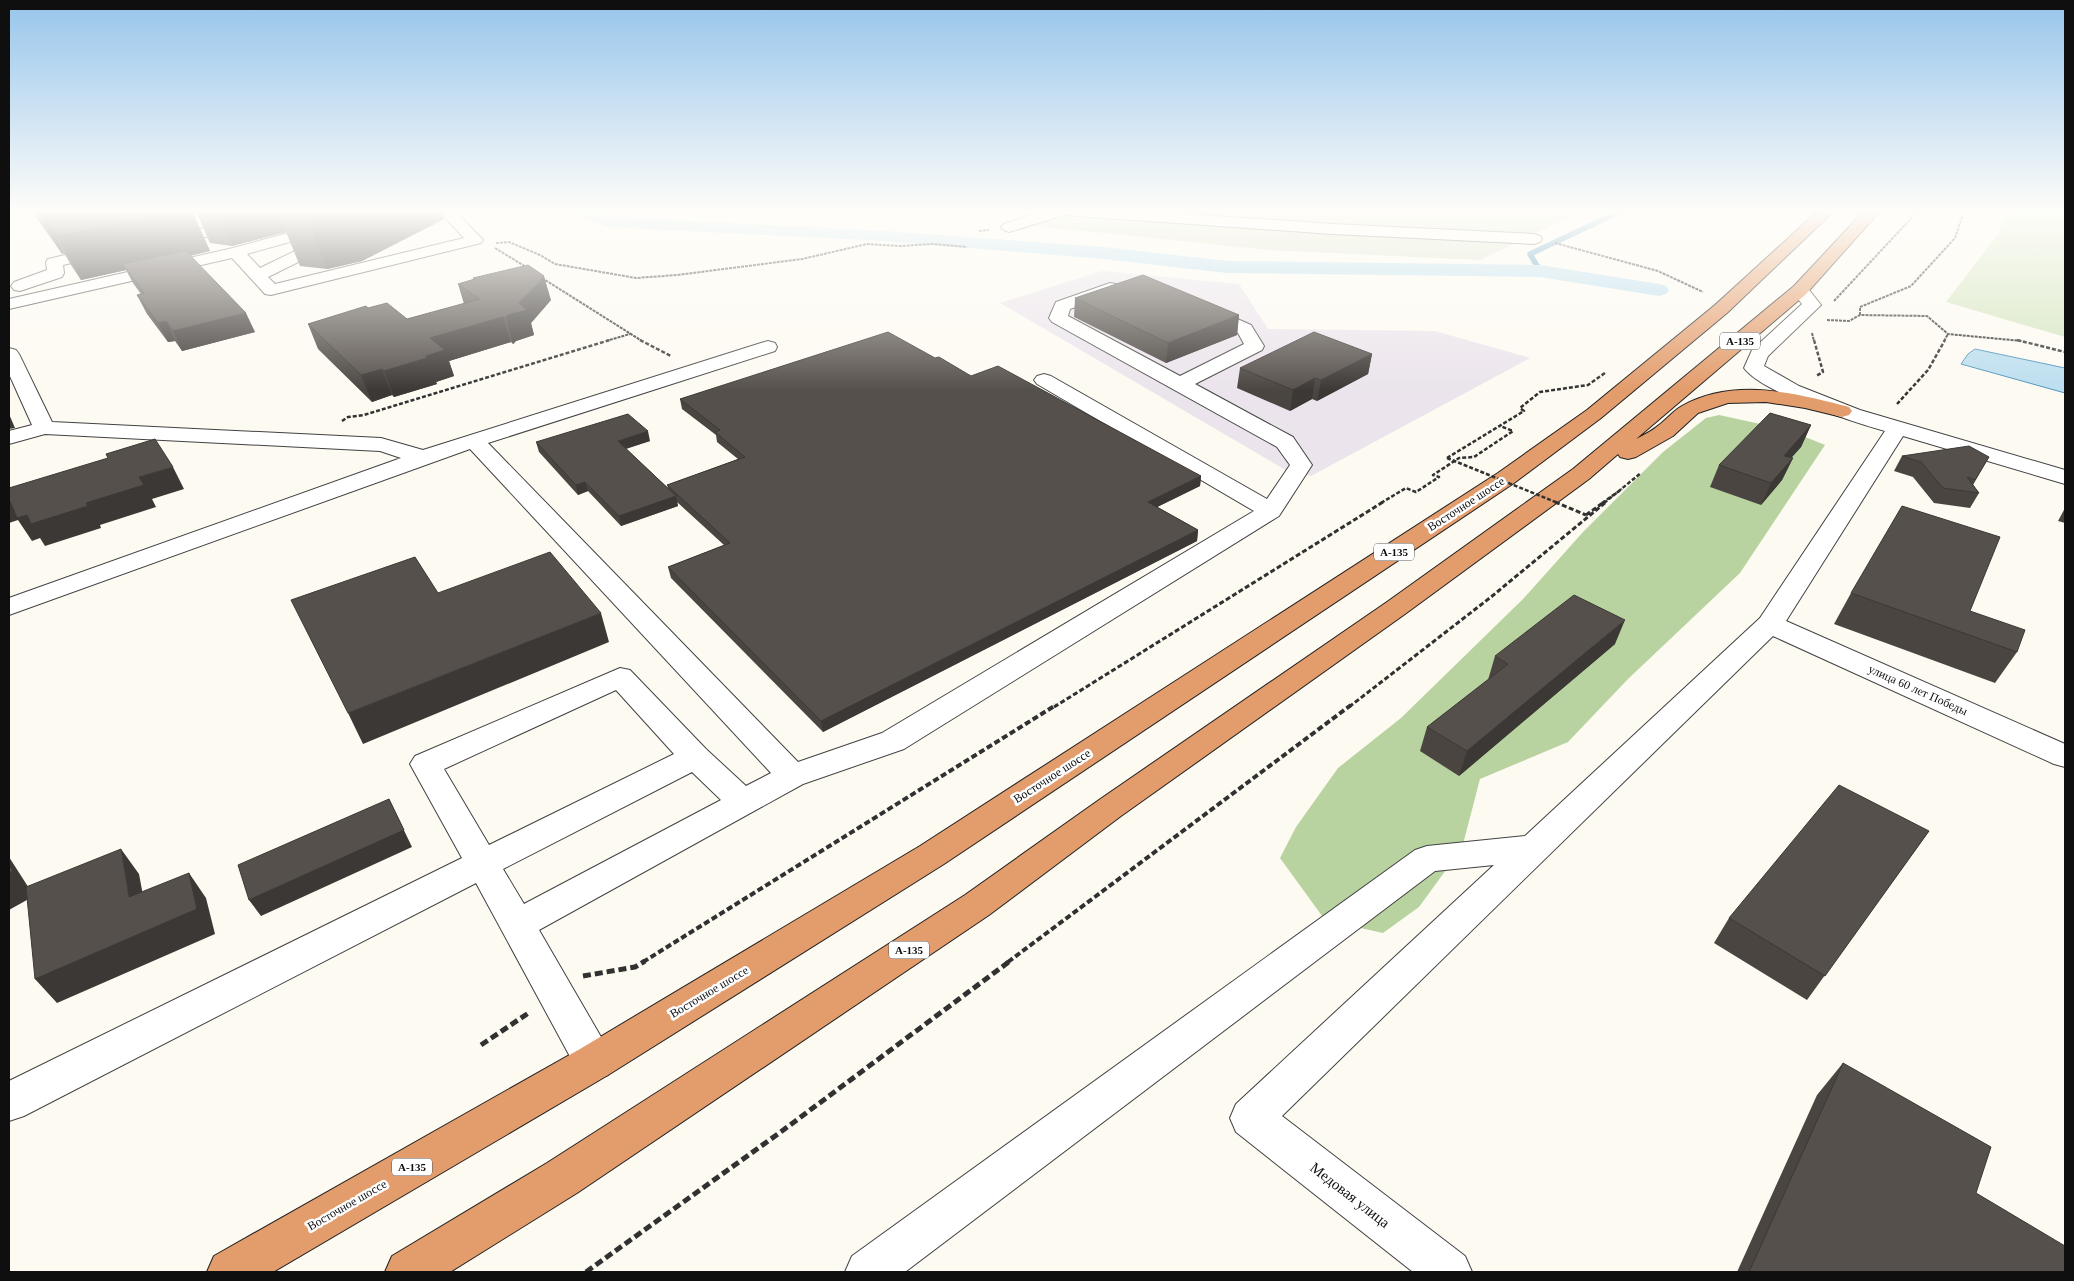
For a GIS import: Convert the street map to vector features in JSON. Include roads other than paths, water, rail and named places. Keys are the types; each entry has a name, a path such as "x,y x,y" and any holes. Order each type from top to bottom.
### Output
{"highway":[{"name":"Восточное шоссе","path":"230,1272 594,1062 932,855 1506,478 1594,414 1722,310 1764,271"},
{"name":"А-135","path":"408,1272 562,1178 977,905 1110,808 1404,602 1598,461 1800,290 1818,271"},
{"path":"1598,461 1628,452 1665,430 1690,409 1711,401 1734,396 1765,396 1800,400 1842,411"}],"street":[{"path":"9,289 26,285 56,273 56,271"},
{"path":"9,304 154,271"},
{"path":"253,271 271,290 353,271"},
{"path":"258,276 269,271"},
{"path":"517,925 744,804 792,776 893,741 1271,512 1302,465 1285,442 1058,318 1062,306 1120,285 1129,285"},
{"path":"1800,290 1812,305 1759,354 1754,368 1791,390 1842,411 2065,477"},
{"path":"1180,384 1255,346 1244,329 1192,306"},
{"path":"9,607 423,457 768,347"},
{"path":"9,354 44,428"},
{"path":"1044,380 1271,512"},
{"path":"9,438 44,428 381,445 423,457"},
{"path":"868,1272 1427,859 1535,848 1770,624 1898,428"},
{"path":"474,441 792,776"},
{"name":"улица 60 лет Победы","path":"1770,624 2065,756"},
{"path":"594,1062 426,764 620,677 695,757 744,804"},
{"path":"9,1102 695,757"},
{"name":"Медовая улица","path":"1449,1272 1251,1118 1535,848"}],"water":[{"path":"1975,349 2065,368 2065,393 1961,364 1968,354"}],"waterway":[{"path":"1523,271 1540,271 1659,290"}]}
